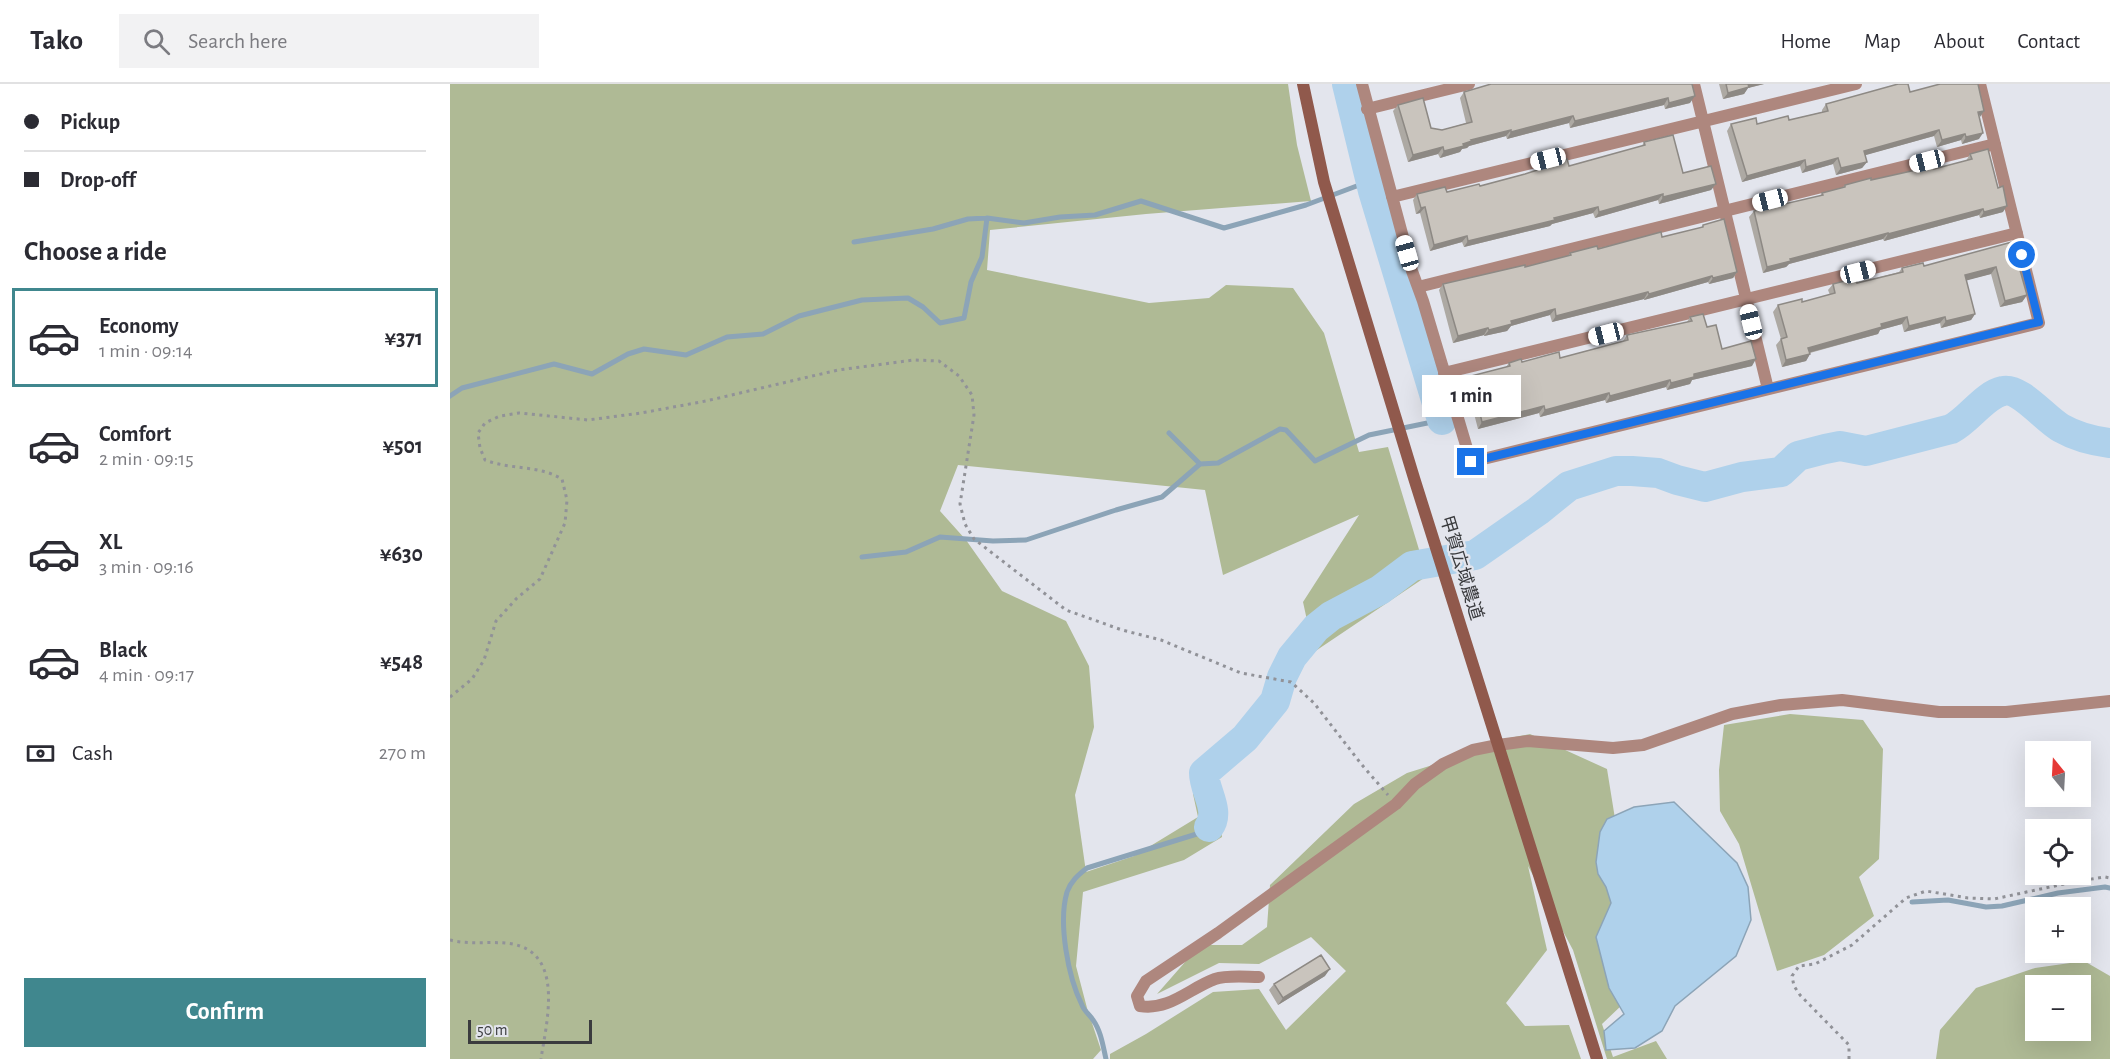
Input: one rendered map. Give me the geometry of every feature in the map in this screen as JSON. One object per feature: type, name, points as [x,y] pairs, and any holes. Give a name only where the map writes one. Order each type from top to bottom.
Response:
[{"type":"street","name":"甲賀広域農道","points":[[1303,84],[1324,182],[1597,1059]]},
{"type":"street","points":[[1362,84],[1392,197],[1471,462],[2039,322],[1980,84]]},
{"type":"street","points":[[1367,109],[1469,84]]},
{"type":"street","points":[[1695,84],[1768,389]]},
{"type":"street","points":[[1392,197],[1856,84]]},
{"type":"street","points":[[1418,287],[1995,144]]},
{"type":"street","points":[[1444,373],[2017,233]]},
{"type":"street","points":[[1258,977],[1217,978],[1170,1002],[1152,1008],[1140,1006],[1137,996],[1146,981],[1218,933],[1396,804],[1415,784],[1443,764],[1473,750],[1528,741],[1613,747],[1643,745],[1732,714],[1781,705],[1842,700],[1939,712],[2006,712],[2110,701]]},
{"type":"path","points":[[450,697],[472,679],[484,660],[496,621],[517,598],[540,579],[565,523],[567,500],[562,479],[549,472],[499,465],[485,460],[480,448],[478,433],[485,423],[500,416],[519,413],[588,420],[641,413],[706,401],[838,370],[914,360],[939,361],[959,376],[972,394],[974,415],[960,504],[965,524],[974,539],[1066,610],[1122,630],[1161,640],[1241,673],[1291,682],[1314,704],[1396,804]]},
{"type":"path","points":[[1849,1059],[1849,1045],[1794,986],[1792,976],[1799,966],[1815,964],[1852,945],[1906,898],[1926,891],[1968,898],[1994,899],[2078,881],[2110,878]]},
{"type":"path","points":[[450,940],[519,945],[539,958],[548,978],[548,1017],[541,1059]]},
{"type":"green space","points":[[450,84],[1288,84],[1297,145],[1311,201],[1146,214],[990,230],[987,270],[1149,303],[1209,298],[1226,285],[1293,288],[1324,333],[1359,452],[1388,447],[1427,576],[1314,652],[1303,602],[1359,515],[1223,575],[1205,490],[958,465],[940,511],[966,540],[1002,591],[1066,621],[1089,666],[1094,727],[1075,795],[1086,872],[1134,856],[1198,817],[1193,794],[1217,796],[1222,837],[1184,860],[1083,892],[1076,966],[1101,1050],[1093,1059],[450,1059]]},
{"type":"green space","points":[[1790,714],[1863,720],[1883,749],[1879,859],[1859,877],[1874,916],[1824,955],[1777,971],[1739,844],[1720,811],[1719,770],[1724,725]]},
{"type":"green space","points":[[1530,734],[1607,769],[1617,831],[1623,1004],[1602,1024],[1613,1057],[1656,1041],[1667,1059],[1607,1059],[1573,950],[1528,866],[1547,950],[1506,1003],[1525,1026],[1569,1025],[1581,1059],[1110,1059],[1110,1054],[1213,992],[1259,989],[1286,1030],[1346,971],[1311,937],[1259,964],[1219,963],[1157,994],[1200,945],[1242,945],[1267,927],[1270,885],[1354,804],[1407,773],[1471,753],[1509,738]]},
{"type":"green space","points":[[2087,963],[2110,976],[2110,1059],[1936,1059],[1940,1030],[1976,988],[2035,968]]},
{"type":"water","points":[[1674,802],[1737,863],[1748,887],[1751,920],[1736,956],[1675,1006],[1662,1031],[1635,1048],[1606,1050],[1604,1031],[1624,1014],[1609,988],[1596,937],[1611,903],[1606,887],[1598,874],[1596,862],[1600,832],[1607,819],[1634,807]]},
{"type":"building","points":[[1491,84],[1692,84],[1695,96],[1669,103],[1668,98],[1575,121],[1573,116],[1471,140],[1463,144],[1464,146],[1444,151],[1443,147],[1413,155],[1398,105],[1423,98],[1431,128],[1442,130],[1472,122],[1464,92]]},
{"type":"building","points":[[1726,84],[1748,84],[1749,87],[1728,93]]},
{"type":"building","points":[[1898,84],[1908,84],[1910,92],[1940,84],[1978,84],[1984,111],[1978,112],[1983,133],[1966,137],[1965,134],[1942,140],[1939,130],[1864,151],[1867,162],[1841,168],[1838,158],[1806,167],[1805,160],[1747,176],[1731,124],[1756,118],[1757,124],[1788,116],[1789,120],[1828,111],[1826,104]]},
{"type":"building","points":[[1673,135],[1683,173],[1711,166],[1716,184],[1663,197],[1663,194],[1599,212],[1598,207],[1468,241],[1467,236],[1434,245],[1425,207],[1421,208],[1417,194],[1445,187],[1447,192],[1479,184],[1480,186],[1525,174],[1567,159],[1569,166]]},
{"type":"building","points":[[1988,149],[1998,188],[2003,186],[2007,206],[1984,212],[1983,209],[1888,233],[1767,267],[1754,211],[1823,195],[1822,193],[1871,178],[1871,180],[1934,166],[1934,169],[1972,159],[1970,154]]},
{"type":"building","points":[[1724,219],[1737,272],[1713,278],[1712,276],[1556,316],[1555,309],[1511,321],[1512,324],[1458,336],[1443,284],[1525,265],[1525,267],[1597,246],[1598,249],[1661,232],[1662,237],[1703,227],[1703,225]]},
{"type":"building","points":[[2012,242],[2014,251],[2019,249],[2022,262],[2018,263],[2027,295],[2005,301],[1996,267],[1965,275],[1975,314],[1946,321],[1945,317],[1909,326],[1907,317],[1881,324],[1882,327],[1808,348],[1810,354],[1786,360],[1781,339],[1787,337],[1778,305],[1802,299],[1802,302],[1835,293],[1833,284],[1856,278],[1857,283],[1903,272],[1902,268],[1923,263],[1924,266]]},
{"type":"building","points":[[1703,314],[1707,327],[1716,325],[1722,349],[1751,341],[1756,359],[1694,374],[1694,377],[1671,383],[1670,380],[1610,396],[1609,393],[1545,410],[1544,406],[1482,422],[1471,376],[1510,366],[1509,363],[1521,359],[1522,362],[1559,352],[1560,358],[1628,340],[1627,335],[1692,321],[1690,317]]},
{"type":"building","points":[[1321,955],[1330,969],[1283,998],[1274,984]]},
{"type":"waterway","points":[[1347,84],[1373,191],[1442,420]]},
{"type":"waterway","points":[[854,242],[933,229],[968,219],[987,218],[1024,223],[1060,217],[1095,215],[1141,201],[1224,228],[1306,205],[1370,181]]},
{"type":"waterway","points":[[450,396],[462,388],[554,364],[592,374],[628,354],[644,349],[686,355],[727,337],[763,334],[799,316],[862,300],[908,298],[923,307],[940,323],[964,318],[971,282],[982,257],[987,218]]},
{"type":"waterway","points":[[1209,827],[1213,808],[1204,773],[1245,738],[1275,701],[1282,677],[1292,657],[1316,628],[1331,616],[1380,590],[1412,566],[1475,555],[1538,511],[1569,486],[1616,471],[1658,473],[1705,487],[1742,477],[1781,472],[1798,456],[1825,449],[1840,446],[1866,451],[1951,429],[1989,397],[2003,391],[2010,391],[2025,399],[2066,431],[2084,438],[2110,443]]},
{"type":"waterway","points":[[862,557],[906,552],[940,537],[993,541],[1026,540],[1162,497],[1200,464],[1218,463],[1280,429],[1286,430],[1315,461],[1369,435],[1442,420]]},
{"type":"waterway","points":[[1169,433],[1200,464]]},
{"type":"waterway","points":[[1106,1059],[1098,1029],[1083,1007],[1072,980],[1064,934],[1064,905],[1067,892],[1075,878],[1087,868],[1200,833],[1209,827]]},
{"type":"waterway","points":[[1912,902],[1948,900],[1986,907],[2002,906],[2058,893],[2110,888]]},
{"type":"route","points":[[1471,462],[2039,322],[2022,255]]}]
